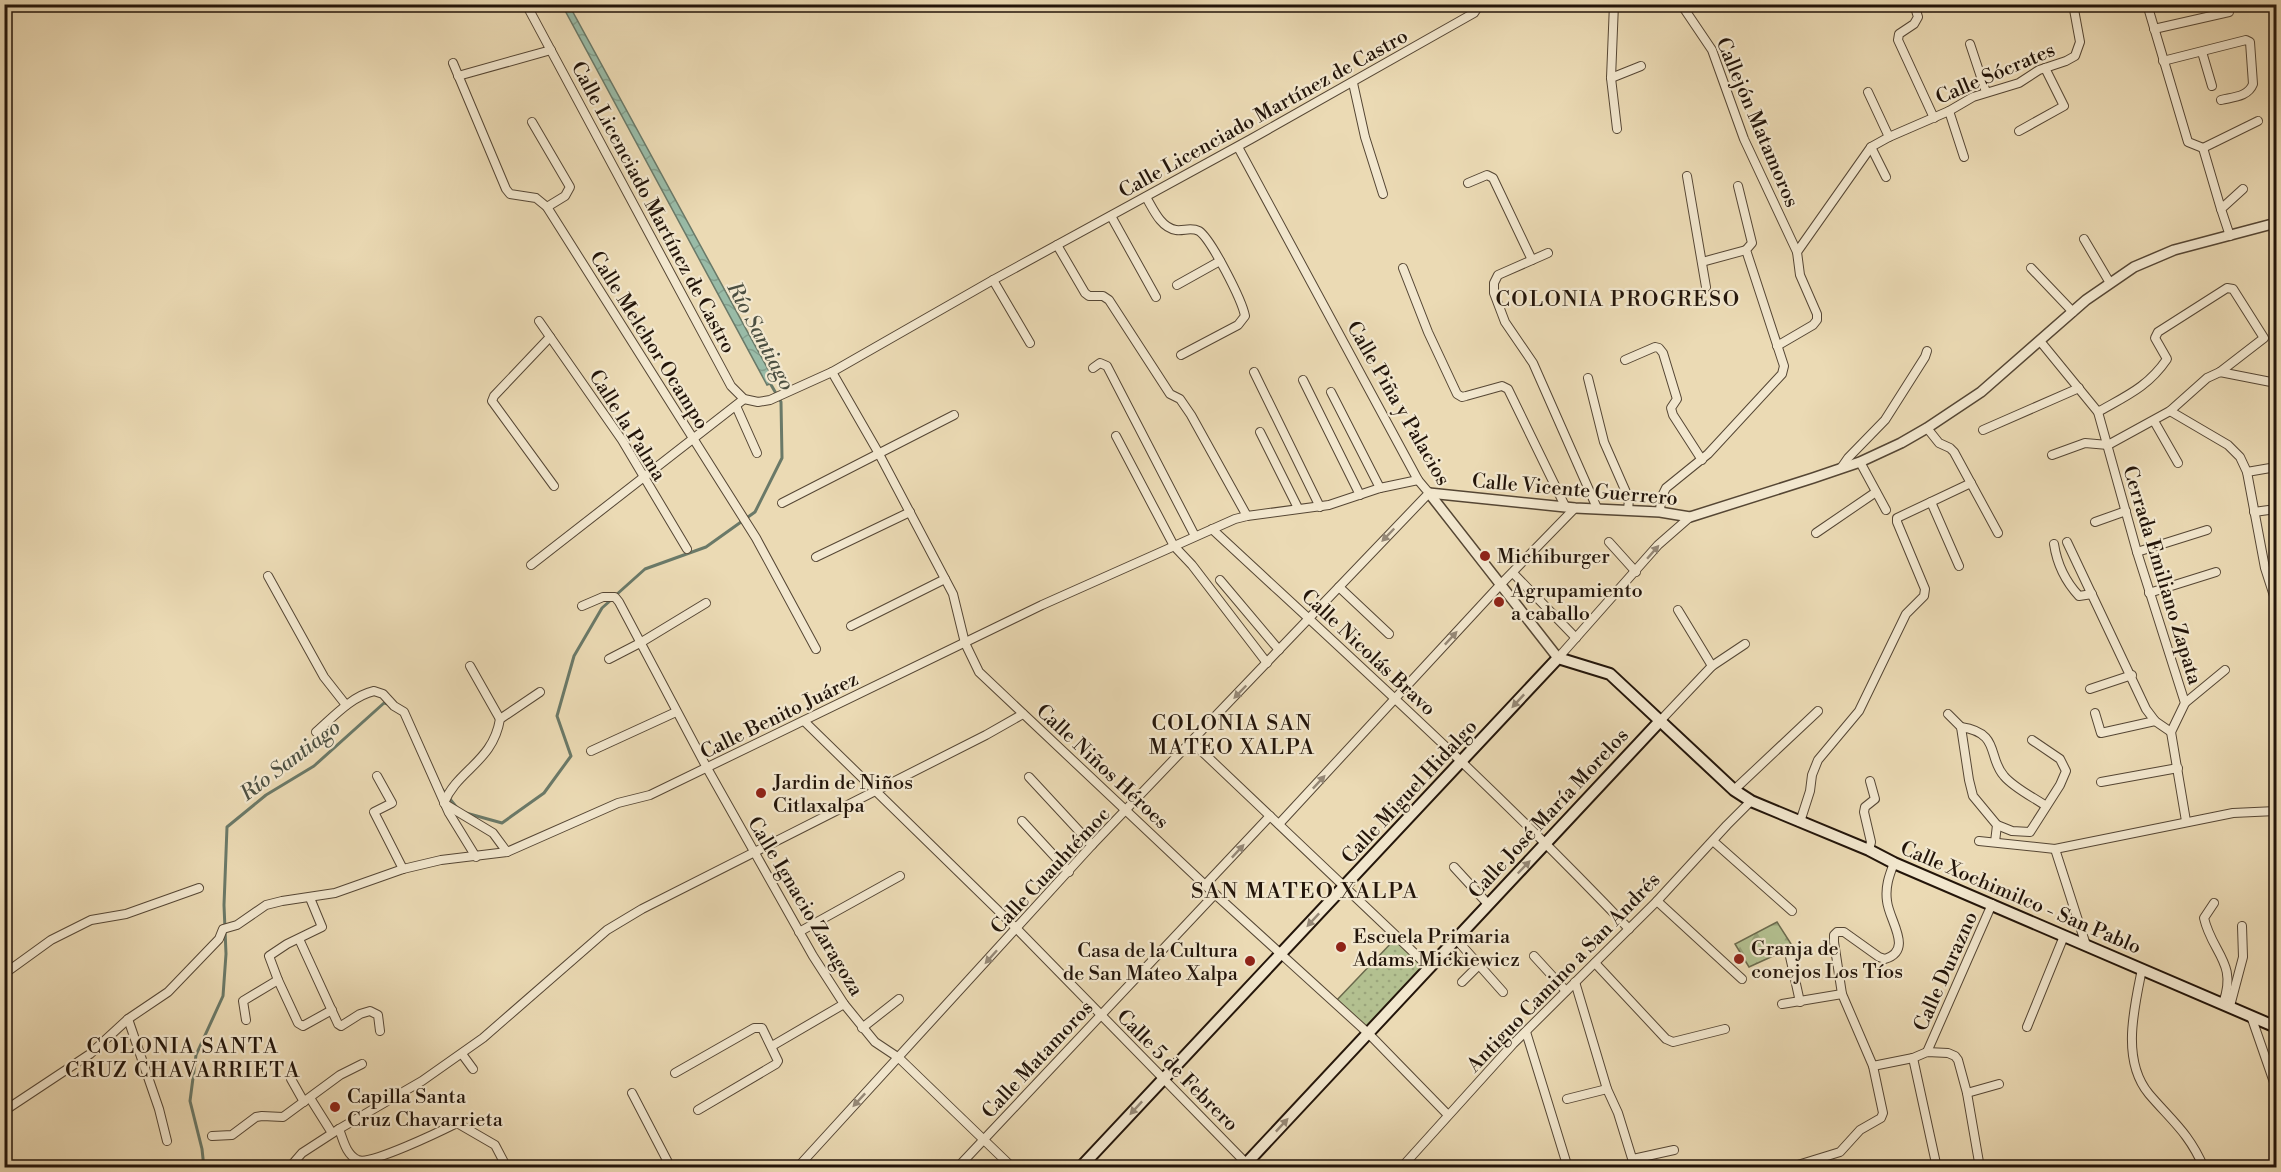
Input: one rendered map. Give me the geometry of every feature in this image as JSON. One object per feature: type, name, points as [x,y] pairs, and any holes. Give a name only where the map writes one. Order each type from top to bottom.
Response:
[{"type":"main road","name":"Calle Xochimilco - San Pablo","points":[[1558,658],[1610,674],[1734,790],[1751,801],[2277,1026]]},
{"type":"main road","name":"Calle Miguel Hidalgo","points":[[1080,1167],[1558,658]]},
{"type":"main road","name":"Calle José María Morelos","points":[[1244,1165],[1369,1034],[1660,720]]},
{"type":"street","name":"Calle Licenciado Martínez de Castro","points":[[526,4],[731,386],[744,399],[758,402],[785,394],[832,372],[993,280],[1353,82],[1474,13],[1480,4]]},
{"type":"street","points":[[1614,4],[1611,78],[1617,129]]},
{"type":"street","points":[[1914,4],[1918,18],[1914,24],[1899,34],[1898,40],[1934,118]]},
{"type":"street","points":[[1953,7],[1973,4]]},
{"type":"street","name":"Calle Sócrates","points":[[1871,147],[1889,136],[1934,118],[1986,92],[2019,83],[2045,68],[2075,56],[2080,42],[2073,4]]},
{"type":"street","points":[[2147,4],[2188,142],[2203,148],[2258,121]]},
{"type":"street","name":"Callejón Matamoros","points":[[1683,8],[1712,50],[1744,139],[1797,252],[1800,275],[1817,314],[1817,320],[1813,325],[1777,346]]},
{"type":"street","points":[[2154,29],[2229,12]]},
{"type":"street","points":[[2163,61],[2246,40],[2251,45],[2253,84],[2250,90],[2243,94],[2221,100]]},
{"type":"street","points":[[1970,44],[1986,92]]},
{"type":"street","points":[[458,76],[551,50]]},
{"type":"street","points":[[2202,52],[2212,86]]},
{"type":"street","points":[[453,63],[506,189],[510,194],[536,198],[547,207],[565,196],[570,186],[532,122]]},
{"type":"street","points":[[1611,78],[1641,66]]},
{"type":"street","points":[[2019,131],[2064,106],[2045,68]]},
{"type":"street","points":[[1353,82],[1365,137],[1383,194]]},
{"type":"street","points":[[1868,92],[1889,136]]},
{"type":"street","points":[[1949,111],[1964,157]]},
{"type":"street","name":"Calle Piña y Palacios","points":[[1238,147],[1418,480],[1558,658]]},
{"type":"street","points":[[1797,252],[1871,147],[1886,177]]},
{"type":"street","points":[[2203,148],[2230,236]]},
{"type":"street","points":[[1468,183],[1487,175],[1493,178],[1532,260]]},
{"type":"street","points":[[1688,176],[1706,287]]},
{"type":"street","points":[[1702,262],[1746,250],[1752,243],[1738,186]]},
{"type":"street","points":[[2221,209],[2243,189]]},
{"type":"street","points":[[1146,197],[1163,224],[1175,230],[1192,229],[1201,232],[1220,261],[1243,306],[1245,316],[1238,325],[1181,355]]},
{"type":"street","name":"Calle Melchor Ocampo","points":[[547,207],[766,554],[816,649]]},
{"type":"street","points":[[1111,216],[1156,297]]},
{"type":"street","name":"Calle Vicente Guerrero","points":[[1429,493],[1660,513],[1690,518],[1860,462],[1901,443],[1981,392],[2060,322],[2134,267],[2174,250],[2277,223]]},
{"type":"street","points":[[2084,239],[2110,283]]},
{"type":"street","points":[[1057,245],[1085,292],[1089,296],[1103,296],[1109,300],[1170,394],[1180,399],[1247,516]]},
{"type":"street","points":[[1660,513],[1661,498],[1666,488],[1701,460],[1782,374],[1785,366],[1746,250]]},
{"type":"street","points":[[1548,253],[1498,274],[1494,283],[1494,293],[1505,322],[1533,363],[1597,508]]},
{"type":"street","points":[[1177,285],[1220,261]]},
{"type":"street","points":[[1280,825],[1513,573],[1570,507],[1508,389],[1502,386],[1462,397],[1457,394],[1428,332],[1403,267]]},
{"type":"street","points":[[2031,268],[2073,312]]},
{"type":"street","points":[[993,280],[1030,343]]},
{"type":"street","points":[[2040,341],[2098,412],[2144,386],[2167,359],[2155,338],[2158,332],[2227,288],[2233,289],[2264,338],[2220,372],[2207,378],[2170,411],[2154,421],[2108,445],[2085,443],[2052,455]]},
{"type":"street","name":"Calle la Palma","points":[[538,321],[622,440],[687,549]]},
{"type":"street","points":[[550,337],[494,396],[492,401],[554,486]]},
{"type":"street","points":[[1625,360],[1655,347],[1659,348],[1677,399],[1671,408],[1673,415],[1701,460]]},
{"type":"street","points":[[1841,468],[1885,420],[1927,351]]},
{"type":"street","points":[[1093,368],[1100,363],[1107,366],[1195,536]]},
{"type":"street","name":"Calle Niños Héroes","points":[[832,372],[878,452],[945,579],[952,594],[965,643],[979,672],[1205,885],[1369,1034],[1449,1115]]},
{"type":"street","points":[[1254,372],[1320,507]]},
{"type":"street","points":[[2220,372],[2277,383]]},
{"type":"street","points":[[1588,378],[1604,442],[1629,499],[1628,510]]},
{"type":"street","points":[[1303,380],[1360,495]]},
{"type":"street","points":[[1983,430],[2079,388]]},
{"type":"street","points":[[1331,392],[1380,488]]},
{"type":"street","points":[[531,565],[744,399]]},
{"type":"street","points":[[736,406],[757,453]]},
{"type":"street","points":[[2170,411],[2237,452],[2247,472],[2265,568],[2277,602]]},
{"type":"street","name":"Cerrada Emiliano Zapata","points":[[2098,412],[2137,552],[2185,703],[2171,732]]},
{"type":"street","points":[[782,503],[954,415]]},
{"type":"street","points":[[2154,421],[2178,463]]},
{"type":"street","points":[[1926,428],[1939,443],[1950,448],[1998,533]]},
{"type":"street","points":[[1260,432],[1299,508]]},
{"type":"street","points":[[1116,436],[1174,546],[1192,565],[1267,663]]},
{"type":"street","points":[[1860,462],[1887,510]]},
{"type":"street","points":[[2247,472],[2277,467]]},
{"type":"street","name":"Calle Benito Juárez","points":[[4,1110],[90,1054],[128,1019],[173,988],[230,927],[266,905],[335,893],[403,869],[461,856],[476,857],[507,852],[618,803],[650,795],[1042,605],[1212,529],[1247,516],[1320,507],[1380,488],[1418,480]]},
{"type":"street","points":[[1800,822],[1818,760],[1859,711],[1906,614],[1923,596],[1925,588],[1897,522],[1902,515],[1971,483]]},
{"type":"street","points":[[1816,533],[1876,492]]},
{"type":"street","name":"Calle Cuauhtémoc","points":[[797,1167],[1092,845],[1429,493]]},
{"type":"street","points":[[1931,502],[1959,566]]},
{"type":"street","points":[[2254,513],[2277,509]]},
{"type":"street","points":[[2095,522],[2126,511]]},
{"type":"street","points":[[816,557],[910,512]]},
{"type":"street","name":"Calle Miguel Hidalgo","points":[[1558,658],[1658,545],[1690,518]]},
{"type":"street","name":"Calle Nicolás Bravo","points":[[1212,529],[1461,760],[1547,843],[1629,929]]},
{"type":"street","points":[[2137,552],[2207,531]]},
{"type":"street","points":[[1609,542],[1636,572]]},
{"type":"street","points":[[2067,542],[2132,675],[2146,709],[2156,721],[2171,732],[2186,821]]},
{"type":"street","points":[[2054,544],[2057,562],[2072,589],[2079,596],[2092,594]]},
{"type":"street","points":[[2150,592],[2216,572]]},
{"type":"street","points":[[1513,573],[1576,638]]},
{"type":"street","points":[[268,576],[324,677],[346,705]]},
{"type":"street","points":[[851,626],[945,579]]},
{"type":"street","points":[[1220,580],[1279,650]]},
{"type":"street","points":[[1339,587],[1389,634]]},
{"type":"street","name":"Calle Ignacio Zaragoza","points":[[582,606],[604,597],[615,597],[619,602],[676,712],[800,932],[844,1004],[862,1028],[875,1042],[899,1058],[1013,1167]]},
{"type":"street","points":[[609,659],[706,603]]},
{"type":"street","points":[[1678,610],[1712,666]]},
{"type":"street","points":[[1660,720],[1712,666],[1745,644]]},
{"type":"street","points":[[445,801],[450,791],[479,762],[497,736],[500,719],[470,666]]},
{"type":"street","points":[[2185,703],[2217,674],[2225,670]]},
{"type":"street","points":[[2090,689],[2132,675]]},
{"type":"street","points":[[316,732],[346,705],[368,692],[383,694],[394,706],[404,712],[445,801],[476,857]]},
{"type":"street","points":[[500,719],[540,692]]},
{"type":"street","points":[[1734,790],[1818,711]]},
{"type":"street","points":[[591,750],[676,712]]},
{"type":"street","points":[[2096,713],[2101,733],[2156,721]]},
{"type":"street","points":[[289,1167],[302,1153],[335,1131],[422,1081],[462,1054],[607,930],[642,909],[1023,714]]},
{"type":"street","points":[[1948,714],[1961,727],[1969,780],[1974,796],[1996,825],[2012,831],[2030,832],[2066,771],[2060,759],[2032,740]]},
{"type":"street","name":"Calle 5 de Febrero","points":[[804,721],[1017,929],[1164,1078],[1244,1165]]},
{"type":"street","points":[[1961,727],[1970,728],[1988,740],[2002,774],[2046,806]]},
{"type":"street","points":[[1192,742],[1430,968]]},
{"type":"street","points":[[2102,782],[2178,768]]},
{"type":"street","points":[[377,776],[392,803],[374,812],[403,869]]},
{"type":"street","points":[[1029,777],[1092,845]]},
{"type":"street","points":[[1869,850],[1871,842],[1863,812],[1865,807],[1875,799],[1870,781]]},
{"type":"street","points":[[445,801],[494,833],[507,852]]},
{"type":"street","name":"Antiguo Camino a San Andrés","points":[[1401,1167],[1526,1032],[1657,901],[1751,801]]},
{"type":"street","points":[[1979,841],[2055,849],[2186,821],[2233,813],[2277,811]]},
{"type":"street","points":[[1205,885],[1270,816]]},
{"type":"street","points":[[1022,820],[1069,872]]},
{"type":"street","points":[[1995,842],[1996,825]]},
{"type":"street","points":[[1713,841],[1792,910]]},
{"type":"street","points":[[2055,849],[2086,945]]},
{"type":"street","points":[[1788,1167],[1840,1152],[1860,1130],[1881,1118],[1883,1113],[1873,1066],[1842,994],[1834,935],[1837,932],[1844,932],[1885,959],[1897,952],[1900,947],[1898,935],[1887,904],[1886,891],[1894,863]]},
{"type":"street","points":[[1454,867],[1488,904]]},
{"type":"street","points":[[800,932],[900,876]]},
{"type":"street","points":[[4,974],[51,940],[91,920],[126,914],[199,888]]},
{"type":"street","name":"Calle Matamoros","points":[[957,1167],[1215,894]]},
{"type":"street","points":[[310,898],[322,927],[286,944],[269,956],[298,1023],[303,1026],[332,1010]]},
{"type":"street","points":[[1657,901],[1742,979]]},
{"type":"street","points":[[2214,903],[2204,918],[2228,974],[2227,1005]]},
{"type":"street","name":"Calle Durazno","points":[[1928,1052],[1992,904]]},
{"type":"street","points":[[2227,1005],[2243,957],[2242,926]]},
{"type":"street","points":[[2026,1026],[2064,936]]},
{"type":"street","points":[[299,939],[335,1020],[341,1026],[366,1011],[375,1012],[378,1015],[380,1031]]},
{"type":"street","points":[[1456,939],[1503,992]]},
{"type":"street","points":[[1789,952],[1800,1002]]},
{"type":"street","points":[[1534,956],[1566,991]]},
{"type":"street","points":[[1595,963],[1666,1040],[1673,1042],[1725,1029]]},
{"type":"street","points":[[1462,982],[1479,965]]},
{"type":"street","points":[[2142,969],[2133,1027],[2134,1065],[2148,1093],[2175,1120],[2190,1140],[2204,1167]]},
{"type":"street","points":[[246,1020],[243,1001],[278,980]]},
{"type":"street","points":[[1575,982],[1606,1089],[1618,1113],[1634,1163],[1674,1150]]},
{"type":"street","points":[[1782,1004],[1842,994]]},
{"type":"street","points":[[862,1028],[899,999]]},
{"type":"street","points":[[772,1046],[844,1004]]},
{"type":"street","points":[[2251,1016],[2277,1088]]},
{"type":"street","points":[[128,1019],[159,1109],[167,1141]]},
{"type":"street","points":[[675,1073],[758,1027],[762,1028],[778,1060],[776,1064],[698,1110]]},
{"type":"street","points":[[1526,1032],[1568,1167]]},
{"type":"street","points":[[1873,1066],[1913,1059],[1928,1052],[1947,1053],[1954,1056],[1958,1060],[1967,1093],[1980,1167]]},
{"type":"street","points":[[462,1054],[474,1069]]},
{"type":"street","name":"Calle Durazno","points":[[1913,1059],[1937,1167]]},
{"type":"street","points":[[212,1136],[232,1136],[256,1117],[283,1117],[340,1075],[362,1064]]},
{"type":"street","points":[[291,1079],[357,1160],[365,1161],[410,1145],[457,1123],[495,1145],[507,1167]]},
{"type":"street","points":[[1967,1093],[1999,1084]]},
{"type":"street","points":[[1567,1099],[1606,1089]]},
{"type":"street","points":[[632,1093],[671,1167]]},
{"type":"green space","points":[[1777,922],[1793,947],[1749,967],[1735,944]]},
{"type":"green space","points":[[1395,939],[1425,967],[1365,1030],[1336,1001]]},
{"type":"water","points":[[562,5],[569,5],[775,382],[767,385]]},
{"type":"waterway","name":"Río Santiago","points":[[616,595],[645,569],[706,547],[755,512],[782,458],[781,402],[770,383]]},
{"type":"waterway","name":"Río Santiago","points":[[466,813],[502,823],[544,793],[571,756],[557,716],[574,656],[602,608],[611,600]]},
{"type":"waterway","name":"Río Santiago","points":[[204,1168],[202,1149],[190,1101],[196,1055],[223,996],[226,954],[224,905],[227,827],[266,795],[314,766],[384,703],[388,704]]},
{"type":"waterway","name":"Río Santiago","points":[[441,788],[458,809]]},
{"type":"place","name":"Michiburger","points":[[1485,556]]},
{"type":"place","name":"Agrupamiento a caballo","points":[[1499,602]]},
{"type":"place","name":"Jardin de Niños Citlaxalpa","points":[[761,793]]},
{"type":"place","name":"Escuela Primaria Adams Mickiewicz","points":[[1341,947]]},
{"type":"place","name":"Granja de conejos Los Tíos","points":[[1739,959]]},
{"type":"place","name":"Casa de la Cultura de San Mateo Xalpa","points":[[1250,961]]},
{"type":"place","name":"Capilla Santa Cruz Chavarrieta","points":[[335,1107]]},
{"type":"district","name":"COLONIA PROGRESO","points":[[1618,299]]},
{"type":"district","name":"COLONIA SAN MATEO XALPA","points":[[1232,735]]},
{"type":"district","name":"SAN MATEO XALPA","points":[[1305,890]]},
{"type":"district","name":"COLONIA SANTA CRUZ CHAVARRIETA","points":[[183,1058]]}]
